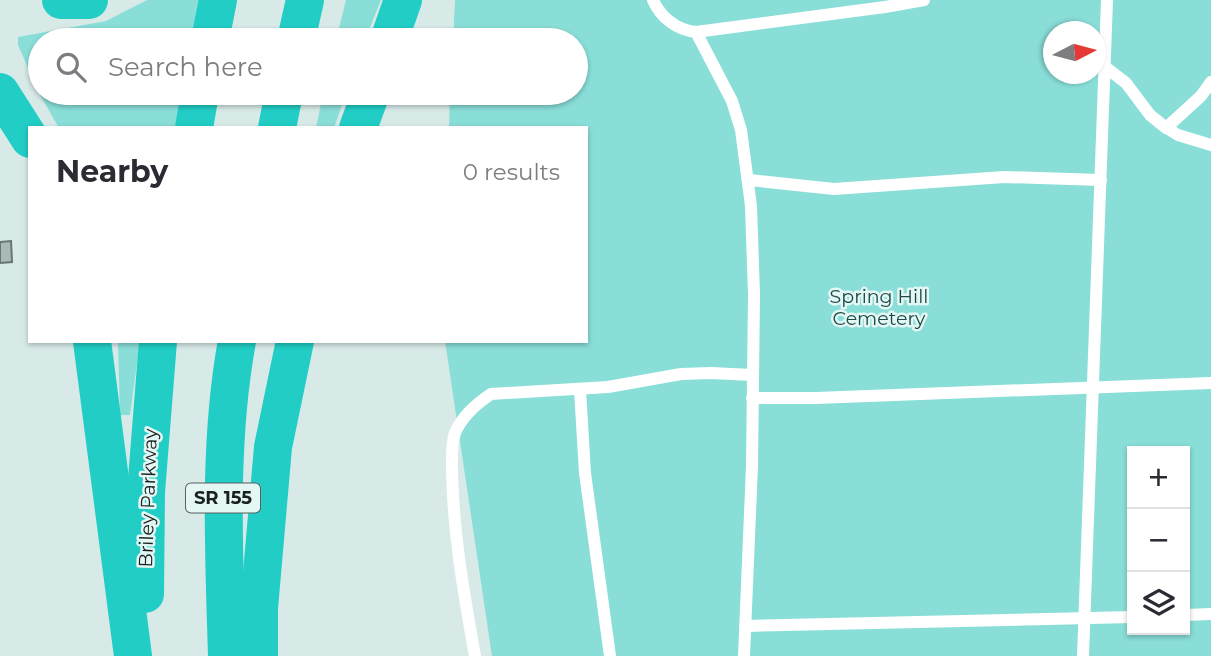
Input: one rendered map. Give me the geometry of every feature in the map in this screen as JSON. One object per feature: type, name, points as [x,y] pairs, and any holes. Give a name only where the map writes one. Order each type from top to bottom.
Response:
[{"type":"highway","points":[[61,0],[89,0]]},
{"type":"highway","points":[[212,28],[218,0]]},
{"type":"highway","points":[[299,28],[305,0]]},
{"type":"highway","points":[[393,28],[402,0]]},
{"type":"highway","points":[[0,92],[28,136]]},
{"type":"highway","points":[[194,126],[198,105]]},
{"type":"highway","points":[[277,126],[282,105]]},
{"type":"highway","points":[[359,126],[367,105]]},
{"type":"highway","points":[[92,343],[134,656]]},
{"type":"highway","name":"Briley Parkway","points":[[144,656],[146,492],[158,343]]},
{"type":"highway","name":"SR 155","points":[[227,656],[223,498],[232,371],[237,343]]},
{"type":"highway","points":[[259,656],[259,608],[273,447],[295,343]]},
{"type":"lane","points":[[653,0],[660,14],[668,20],[687,31],[696,32],[924,0]]},
{"type":"lane","points":[[1106,22],[1107,0]]},
{"type":"lane","points":[[696,32],[732,101],[741,130],[749,180],[754,294],[752,466],[744,656]]},
{"type":"lane","points":[[1106,68],[1126,83],[1150,115],[1166,128],[1178,135],[1211,145]]},
{"type":"lane","points":[[1166,128],[1201,96],[1211,82]]},
{"type":"lane","points":[[1083,656],[1104,84]]},
{"type":"lane","points":[[749,180],[834,189],[1004,177],[1101,180]]},
{"type":"lane","points":[[475,656],[464,593],[453,488],[452,445],[456,432],[476,404],[491,394],[580,390],[681,374],[752,375]]},
{"type":"lane","points":[[752,398],[1211,383]]},
{"type":"lane","points":[[580,390],[585,473],[610,656]]},
{"type":"lane","points":[[1190,615],[1211,614]]},
{"type":"lane","points":[[745,626],[1127,617]]},
{"type":"green space","points":[[147,0],[203,0],[197,28],[68,28],[106,21]]},
{"type":"green space","points":[[346,0],[381,0],[370,28],[339,28]]},
{"type":"green space","name":"Spring Hill Cemetery","points":[[455,0],[1211,0],[1211,656],[492,656],[445,343],[588,343],[588,126],[449,126],[450,105],[588,105],[588,28],[454,28]]},
{"type":"green space","points":[[28,35],[28,68],[18,45],[18,37]]},
{"type":"green space","points":[[46,105],[181,105],[176,126],[58,126]]},
{"type":"green space","points":[[321,105],[342,105],[335,126],[316,126]]},
{"type":"green space","points":[[118,343],[140,343],[130,415],[120,415]]},
{"type":"building","points":[[11,241],[12,262],[0,263],[0,242]]}]
